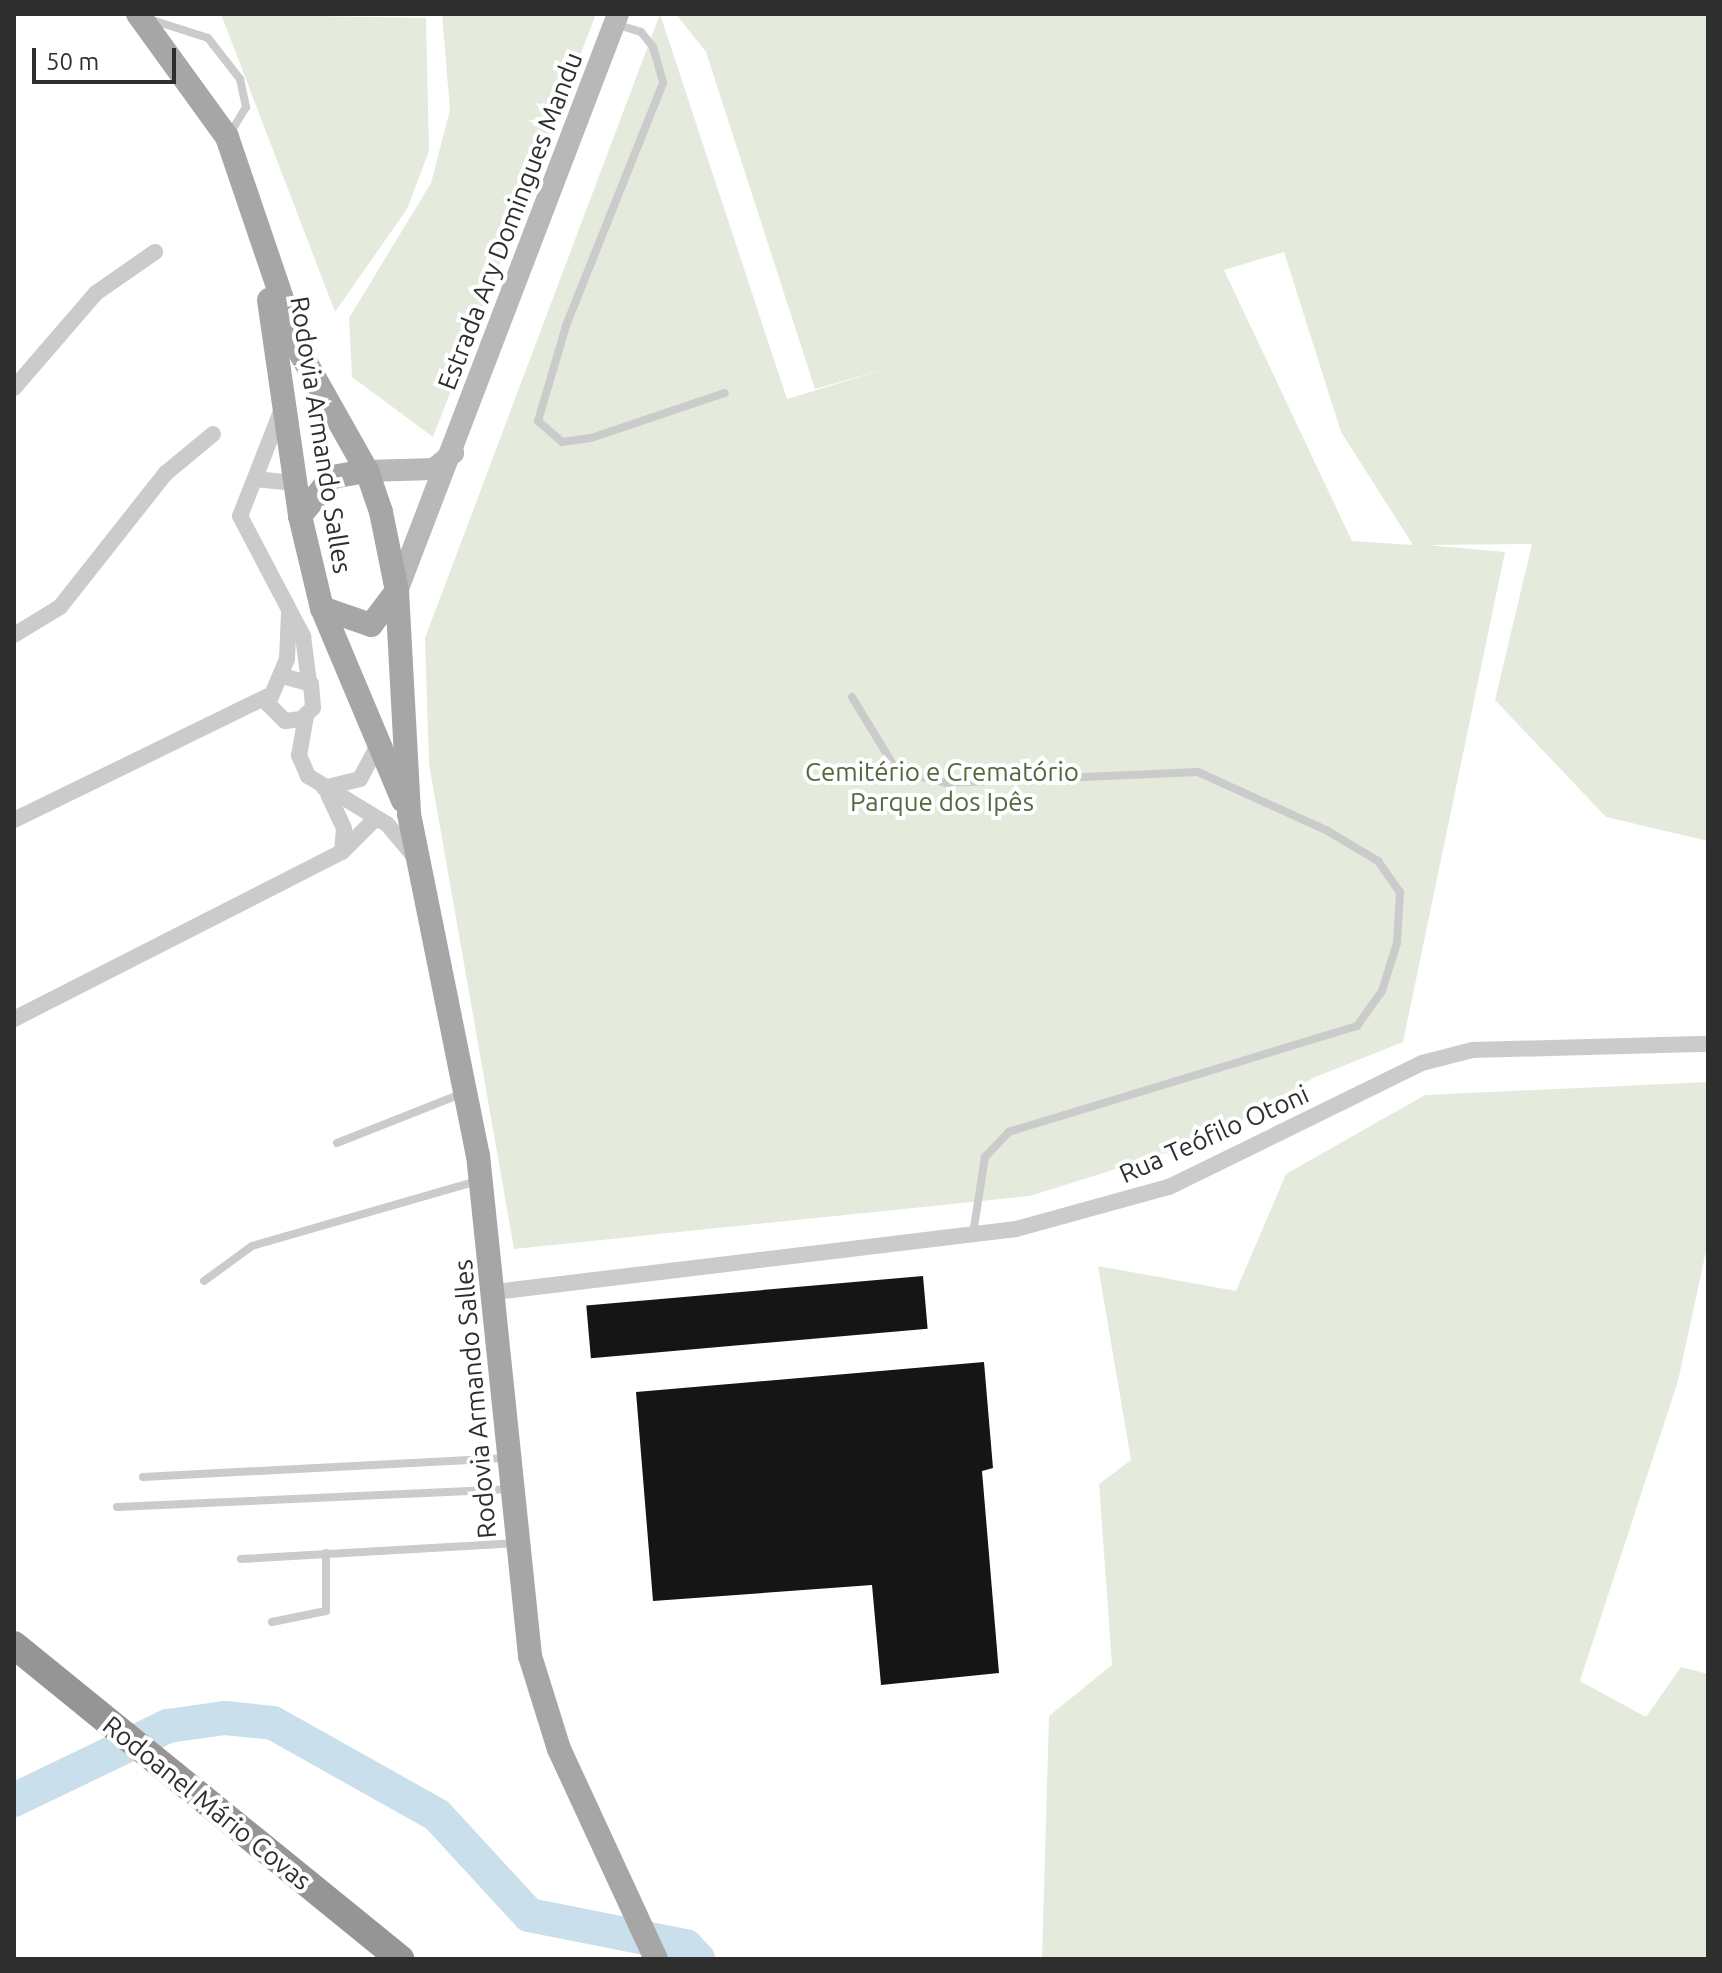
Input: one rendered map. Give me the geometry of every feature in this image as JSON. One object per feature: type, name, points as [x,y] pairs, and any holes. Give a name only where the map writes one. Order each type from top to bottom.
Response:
[{"type":"highway","name":"Rodoanel Mário Covas","points":[[14,1645],[191,1792],[401,1959]]},
{"type":"main road","name":"Rodovia Armando Salles","points":[[139,15],[227,137],[313,383],[367,471],[397,591],[409,814],[468,1092],[481,1180],[495,1292],[511,1489],[530,1656],[570,1773],[656,1959]]},
{"type":"main road","name":"Rodovia Armando Salles","points":[[263,238],[300,516],[322,608],[409,814]]},
{"type":"main road","points":[[300,516],[332,477],[367,471]]},
{"type":"main road","points":[[322,608],[371,625],[397,591]]},
{"type":"street","name":"Estrada Ary Domingues Mandu","points":[[397,591],[456,449],[616,19]]},
{"type":"street","points":[[14,388],[96,293],[155,252]]},
{"type":"street","points":[[283,403],[240,516],[303,636],[309,682],[315,700],[306,716],[299,746],[301,765],[324,788],[376,818],[405,840],[423,877]]},
{"type":"street","points":[[14,635],[60,607],[166,473],[213,434]]},
{"type":"street","points":[[367,471],[434,469],[456,449]]},
{"type":"street","points":[[255,479],[295,483]]},
{"type":"street","points":[[14,820],[268,696],[282,676],[289,614]]},
{"type":"street","points":[[282,676],[309,682]]},
{"type":"street","points":[[268,696],[299,746]]},
{"type":"street","points":[[285,721],[306,716]]},
{"type":"street","points":[[324,788],[360,779],[378,745]]},
{"type":"street","points":[[324,788],[344,829],[342,852]]},
{"type":"street","points":[[14,1019],[342,852],[376,818]]},
{"type":"street","name":"Rua Teófilo Otoni","points":[[495,1292],[973,1235],[1088,1214],[1169,1187],[1422,1063],[1472,1050],[1708,1044]]},
{"type":"lane","points":[[139,15],[191,30],[218,47],[246,94],[243,122],[227,137]]},
{"type":"lane","points":[[616,19],[641,32],[653,47],[663,83],[566,326],[538,421],[562,442],[591,438],[725,393]]},
{"type":"lane","points":[[852,697],[897,771],[946,783],[1198,772],[1326,830],[1378,861],[1400,892],[1397,943],[1382,991],[1357,1026],[1009,1132],[985,1157],[973,1235]]},
{"type":"lane","points":[[337,1143],[468,1092]]},
{"type":"lane","points":[[204,1281],[252,1246],[481,1180]]},
{"type":"lane","points":[[143,1477],[509,1458]]},
{"type":"lane","points":[[117,1507],[511,1489]]},
{"type":"lane","points":[[241,1559],[517,1543]]},
{"type":"lane","points":[[272,1622],[326,1611],[326,1553]]},
{"type":"green space","points":[[221,14],[426,18],[429,151],[407,209],[335,312]]},
{"type":"green space","points":[[442,14],[596,14],[433,437],[352,377],[349,318],[431,183],[450,110]]},
{"type":"green space","name":"Cemitério e Crematório Parque dos Ipês","points":[[660,14],[787,399],[889,368],[815,389],[706,52],[676,14],[1708,14],[1708,841],[1606,817],[1495,700],[1532,544],[1427,545],[1505,552],[1403,1042],[1313,1078],[1208,1140],[1030,1196],[514,1249],[429,764],[425,638]],"holes":[[[1284,252],[1341,432],[1413,545],[1352,541],[1224,270]]]},
{"type":"green space","points":[[1708,1082],[1708,1242],[1678,1381],[1580,1681],[1646,1717],[1681,1667],[1708,1674],[1708,1959],[1042,1959],[1049,1716],[1112,1665],[1099,1484],[1131,1460],[1098,1266],[1236,1291],[1286,1174],[1425,1095]]},
{"type":"building","points":[[923,1276],[928,1329],[591,1358],[586,1305]]},
{"type":"building","points":[[984,1362],[993,1468],[982,1471],[999,1673],[881,1685],[872,1585],[653,1601],[636,1392]]},
{"type":"waterway","points":[[14,1800],[168,1726],[225,1718],[273,1723],[437,1815],[529,1915],[686,1946],[698,1959]]}]
